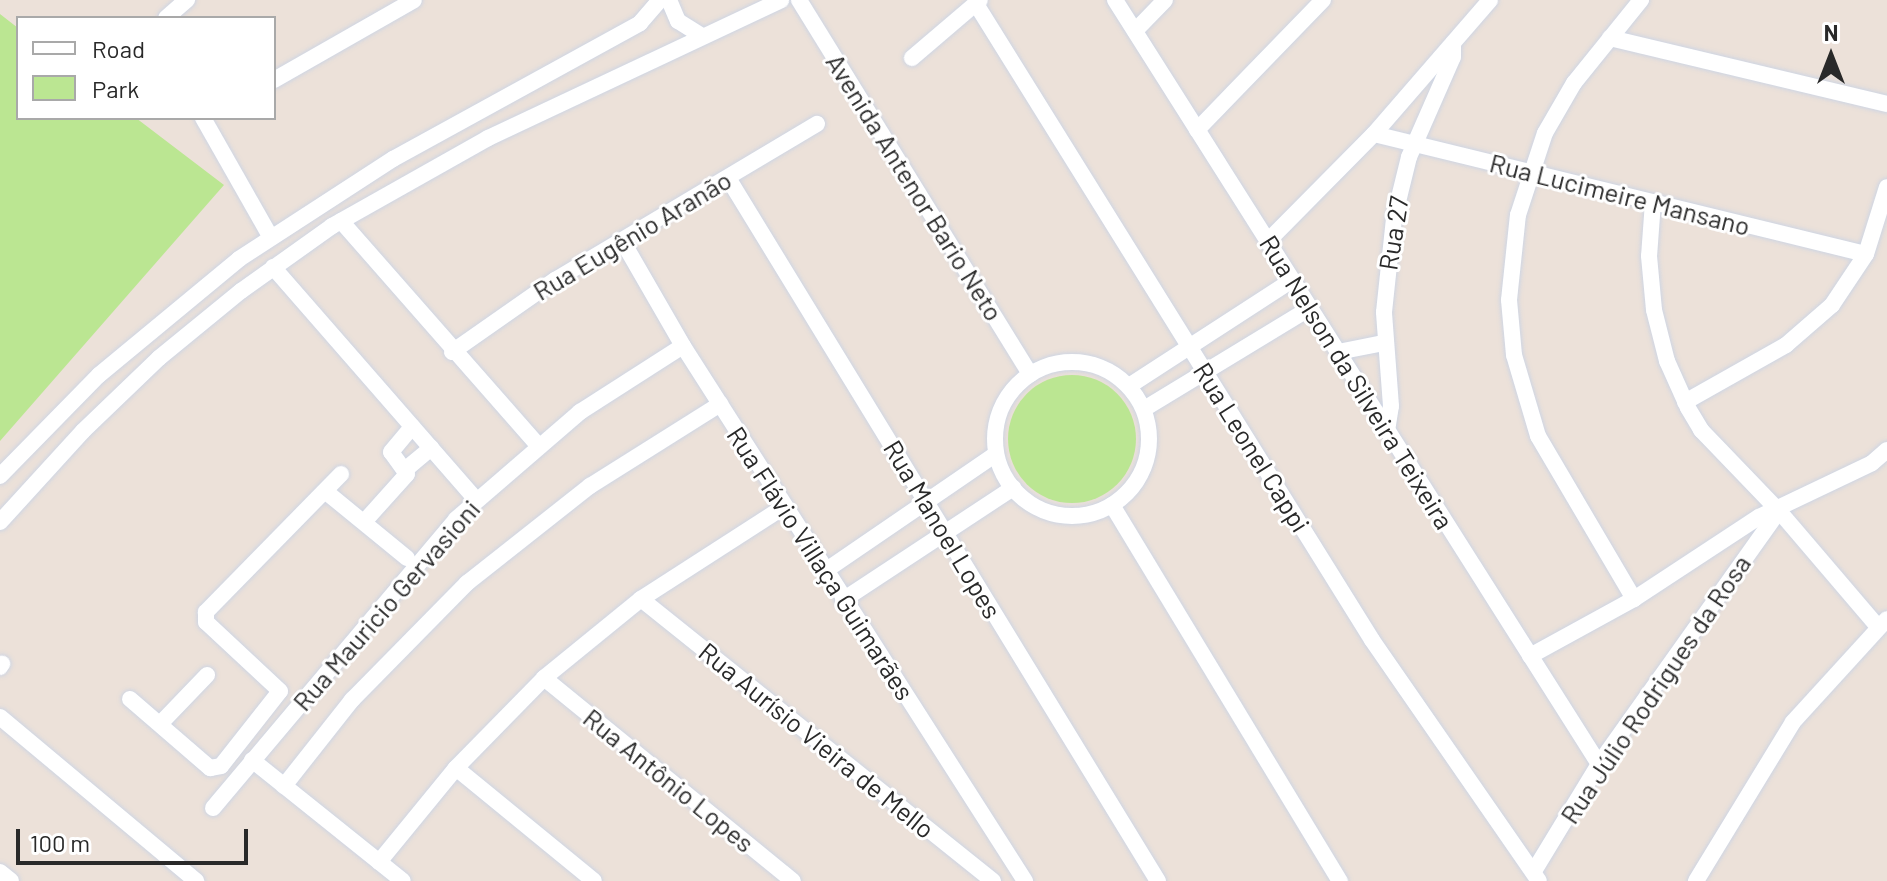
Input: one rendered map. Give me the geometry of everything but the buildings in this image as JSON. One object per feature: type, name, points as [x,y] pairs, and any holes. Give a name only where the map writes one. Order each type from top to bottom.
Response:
[{"type":"street","points":[[168,16],[187,0]]},
{"type":"street","points":[[276,79],[414,0]]},
{"type":"street","points":[[0,476],[143,335],[270,236],[393,159],[640,23],[660,0]]},
{"type":"street","points":[[669,0],[678,21],[699,34]]},
{"type":"street","points":[[0,522],[120,394],[273,267],[341,221],[435,165],[699,34],[739,23],[781,0]]},
{"type":"street","name":"Avenida Antenor Bario Neto","points":[[799,0],[1030,374]]},
{"type":"street","name":"Rua Nelson da Silveira Teixeira","points":[[1115,0],[1599,764]]},
{"type":"street","points":[[1135,31],[1165,0]]},
{"type":"street","points":[[1197,130],[1323,0]]},
{"type":"street","points":[[1268,241],[1374,134],[1490,0]]},
{"type":"street","points":[[1634,599],[1549,462],[1520,383],[1511,328],[1510,272],[1530,172],[1559,108],[1641,0]]},
{"type":"street","points":[[912,58],[978,2]]},
{"type":"street","name":"Rua Leonel Cappi","points":[[978,2],[1372,640],[1536,876]]},
{"type":"street","points":[[1610,38],[1887,104]]},
{"type":"street","name":"Rua 27","points":[[1387,431],[1391,406],[1384,343],[1389,249],[1414,144],[1453,57],[1453,44]]},
{"type":"street","points":[[206,120],[270,236]]},
{"type":"street","name":"Rua Eugênio Aranão","points":[[452,352],[521,302],[817,124]]},
{"type":"street","name":"Rua Lucimeire Mansano","points":[[1374,134],[1866,254]]},
{"type":"street","name":"Rua Manoel Lopes","points":[[728,178],[1155,880]]},
{"type":"street","points":[[1685,402],[1802,333],[1839,297],[1866,254],[1887,187]]},
{"type":"street","points":[[1653,202],[1649,256],[1654,310],[1685,402],[1701,430],[1882,623],[1793,722],[1696,881]]},
{"type":"street","points":[[341,221],[452,352],[538,445]]},
{"type":"street","name":"Rua Flávio Villaça Guimarães","points":[[623,242],[683,346],[784,507],[1025,881]]},
{"type":"street","points":[[273,267],[476,500]]},
{"type":"street","points":[[1129,386],[1292,280]]},
{"type":"street","points":[[1144,409],[1310,308]]},
{"type":"street","points":[[1338,352],[1384,343]]},
{"type":"street","name":"Rua Mauricio Gervasioni","points":[[213,808],[401,579],[476,500],[538,445],[683,346]]},
{"type":"street","points":[[1081,362],[1107,369],[1129,386],[1144,409],[1150,436],[1146,463],[1133,487],[1112,505],[1086,515],[1058,515],[1033,505],[1013,488],[996,454],[996,428],[1004,403],[1030,374],[1054,364],[1081,362]]},
{"type":"street","points":[[284,786],[361,690],[467,583],[590,486],[720,404]]},
{"type":"street","points":[[406,469],[391,452],[412,427]]},
{"type":"street","points":[[364,522],[404,479],[406,469],[431,448]]},
{"type":"street","points":[[1530,656],[1634,599],[1759,517],[1779,511],[1887,450]]},
{"type":"street","points":[[825,571],[928,504],[996,454]]},
{"type":"street","points":[[130,699],[216,769],[277,698],[278,684],[204,617],[341,474]]},
{"type":"street","points":[[843,600],[1013,488]]},
{"type":"street","points":[[325,491],[407,558]]},
{"type":"street","points":[[1112,505],[1340,881]]},
{"type":"street","points":[[379,862],[456,768],[544,678],[641,599],[784,507]]},
{"type":"street","name":"Rua Júlio Rodrigues da Rosa","points":[[1536,876],[1599,764],[1779,511]]},
{"type":"street","name":"Rua Aurísio Vieira de Mello","points":[[641,599],[993,881]]},
{"type":"street","points":[[160,724],[207,675]]},
{"type":"street","name":"Rua Antônio Lopes","points":[[544,678],[793,881]]},
{"type":"street","points":[[0,717],[196,881]]},
{"type":"street","points":[[252,760],[403,881]]},
{"type":"street","points":[[456,768],[594,881]]},
{"type":"street","points":[[0,872],[11,881]]},
{"type":"green space","points":[[0,14],[16,26],[16,120],[139,120],[224,185],[0,441]]},
{"type":"green space","points":[[1072,375],[1097,379],[1118,393],[1132,414],[1136,439],[1132,464],[1118,485],[1097,499],[1072,503],[1047,499],[1026,485],[1012,464],[1008,439],[1012,414],[1026,393],[1047,379]]}]
